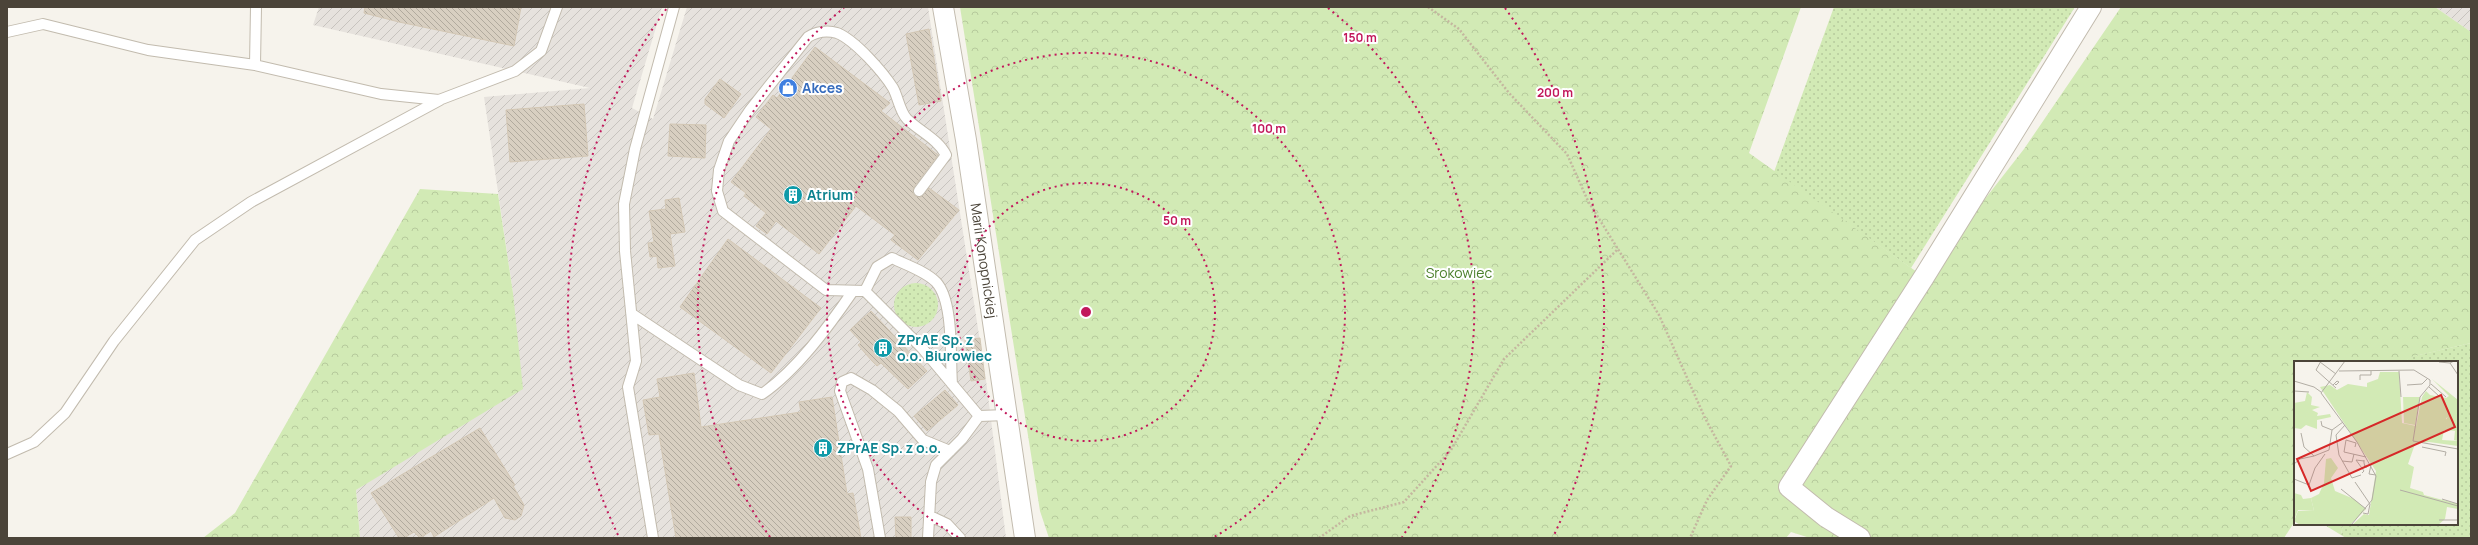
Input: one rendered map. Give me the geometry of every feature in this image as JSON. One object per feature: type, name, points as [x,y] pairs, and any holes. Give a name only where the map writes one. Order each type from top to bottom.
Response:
[{"type":"street","name":"Marii Konopnickiej","points":[[943,7],[966,140],[1025,538]]},
{"type":"street","points":[[1860,538],[1826,517],[1789,487],[1920,284],[2091,7]]},
{"type":"lane","points":[[256,7],[256,65]]},
{"type":"lane","points":[[7,454],[34,442],[65,413],[114,341],[195,240],[251,202],[440,100],[515,71],[541,51],[557,7]]},
{"type":"lane","points":[[653,538],[628,387],[636,361],[625,251],[624,204],[635,150],[674,7]]},
{"type":"lane","points":[[7,32],[43,24],[148,50],[256,65],[381,94],[440,100]]},
{"type":"lane","points":[[919,191],[946,156],[942,148],[905,117],[892,86],[869,59],[848,40],[837,33],[825,31],[815,32],[808,37],[729,140],[719,170],[717,190],[723,211],[826,290],[865,291],[922,348],[979,416]]},
{"type":"lane","points":[[865,291],[877,267],[892,258],[936,282],[943,292],[947,307],[952,384]]},
{"type":"lane","points":[[632,314],[739,385],[762,394],[778,383],[826,330],[853,291]]},
{"type":"lane","points":[[880,538],[868,469],[840,391],[842,382],[851,378],[872,390],[898,411],[923,440],[950,451]]},
{"type":"lane","points":[[928,538],[930,516],[930,482],[936,465],[950,451],[979,416],[1007,415]]},
{"type":"lane","points":[[930,516],[947,524],[960,538]]},
{"type":"path","points":[[1428,7],[1459,29],[1509,93],[1567,154],[1588,201],[1659,315],[1705,418],[1731,466],[1707,500],[1690,538]]},
{"type":"path","points":[[1319,538],[1350,516],[1404,502],[1451,450],[1504,359],[1618,249]]},
{"type":"shaded area","points":[[319,7],[662,7],[632,108],[653,119],[687,7],[928,7],[986,380],[1006,538],[360,538],[356,490],[411,455],[513,293],[484,97],[590,88],[313,25]]},
{"type":"shaded area","points":[[2435,7],[2471,7],[2471,32]]},
{"type":"green space","name":"Srokowiec","points":[[960,7],[1801,7],[1749,153],[1924,277],[2024,149],[2121,7],[2435,7],[2471,32],[2471,343],[2411,357],[2406,361],[2294,361],[2294,523],[2284,538],[1810,538],[1791,532],[1786,538],[1049,538],[1040,511]]},
{"type":"green space","points":[[1834,7],[2075,7],[1911,268],[1774,172]]},
{"type":"green space","points":[[420,189],[498,194],[513,293],[523,389],[356,490],[360,538],[203,538],[235,513]]},
{"type":"green space","points":[[912,283],[920,283],[932,289],[938,301],[938,309],[932,321],[920,327],[912,327],[900,321],[894,309],[894,301],[900,289]]},
{"type":"green space","points":[[2471,343],[2471,538],[2346,538],[2341,535],[2343,525],[2458,525],[2458,361],[2406,361],[2410,357]]},
{"type":"green space","points":[[2325,525],[2343,525],[2341,535]]},
{"type":"building","points":[[365,7],[521,7],[514,46],[399,22],[364,13]]},
{"type":"building","points":[[929,29],[941,101],[919,105],[906,34]]},
{"type":"building","points":[[815,47],[890,103],[881,111],[938,155],[914,187],[913,193],[915,196],[921,197],[929,188],[959,210],[918,260],[891,240],[895,235],[856,206],[819,254],[776,221],[767,234],[756,226],[766,213],[744,196],[746,193],[731,182],[771,129],[756,117],[773,95],[777,98]]},
{"type":"building","points":[[720,79],[741,94],[724,118],[705,104],[705,99]]},
{"type":"building","points":[[584,104],[588,156],[510,162],[506,110]]},
{"type":"building","points":[[670,124],[706,125],[705,158],[668,156]]},
{"type":"building","points":[[679,198],[685,232],[670,234],[675,266],[658,268],[657,256],[650,257],[648,243],[654,242],[649,211],[666,209],[665,200]]},
{"type":"building","points":[[728,239],[821,308],[771,373],[680,307]]},
{"type":"building","name":"ZPrAE Sp. z o.o. Biurowiec","points":[[871,311],[927,371],[908,389],[881,363],[877,366],[872,361],[858,345],[861,342],[850,330]]},
{"type":"building","points":[[980,338],[985,379],[971,381],[965,340]]},
{"type":"building","points":[[694,373],[701,427],[801,412],[799,402],[832,397],[847,494],[853,493],[861,538],[676,538],[659,434],[649,435],[643,400],[660,397],[657,379]]},
{"type":"building","points":[[945,390],[958,405],[927,431],[914,416]]},
{"type":"building","points":[[480,428],[515,485],[513,486],[524,505],[521,516],[515,520],[505,518],[494,498],[434,537],[431,531],[420,538],[414,532],[404,538],[399,538],[371,493]]},
{"type":"building","points":[[895,517],[911,517],[911,538],[896,538]]},
{"type":"place","name":"Akces","points":[[788,88]]},
{"type":"place","name":"Atrium","points":[[793,195]]},
{"type":"place","name":"ZPrAE Sp. z o.o. Biurowiec","points":[[883,348]]},
{"type":"place","name":"ZPrAE Sp. z o.o.","points":[[823,448]]}]
